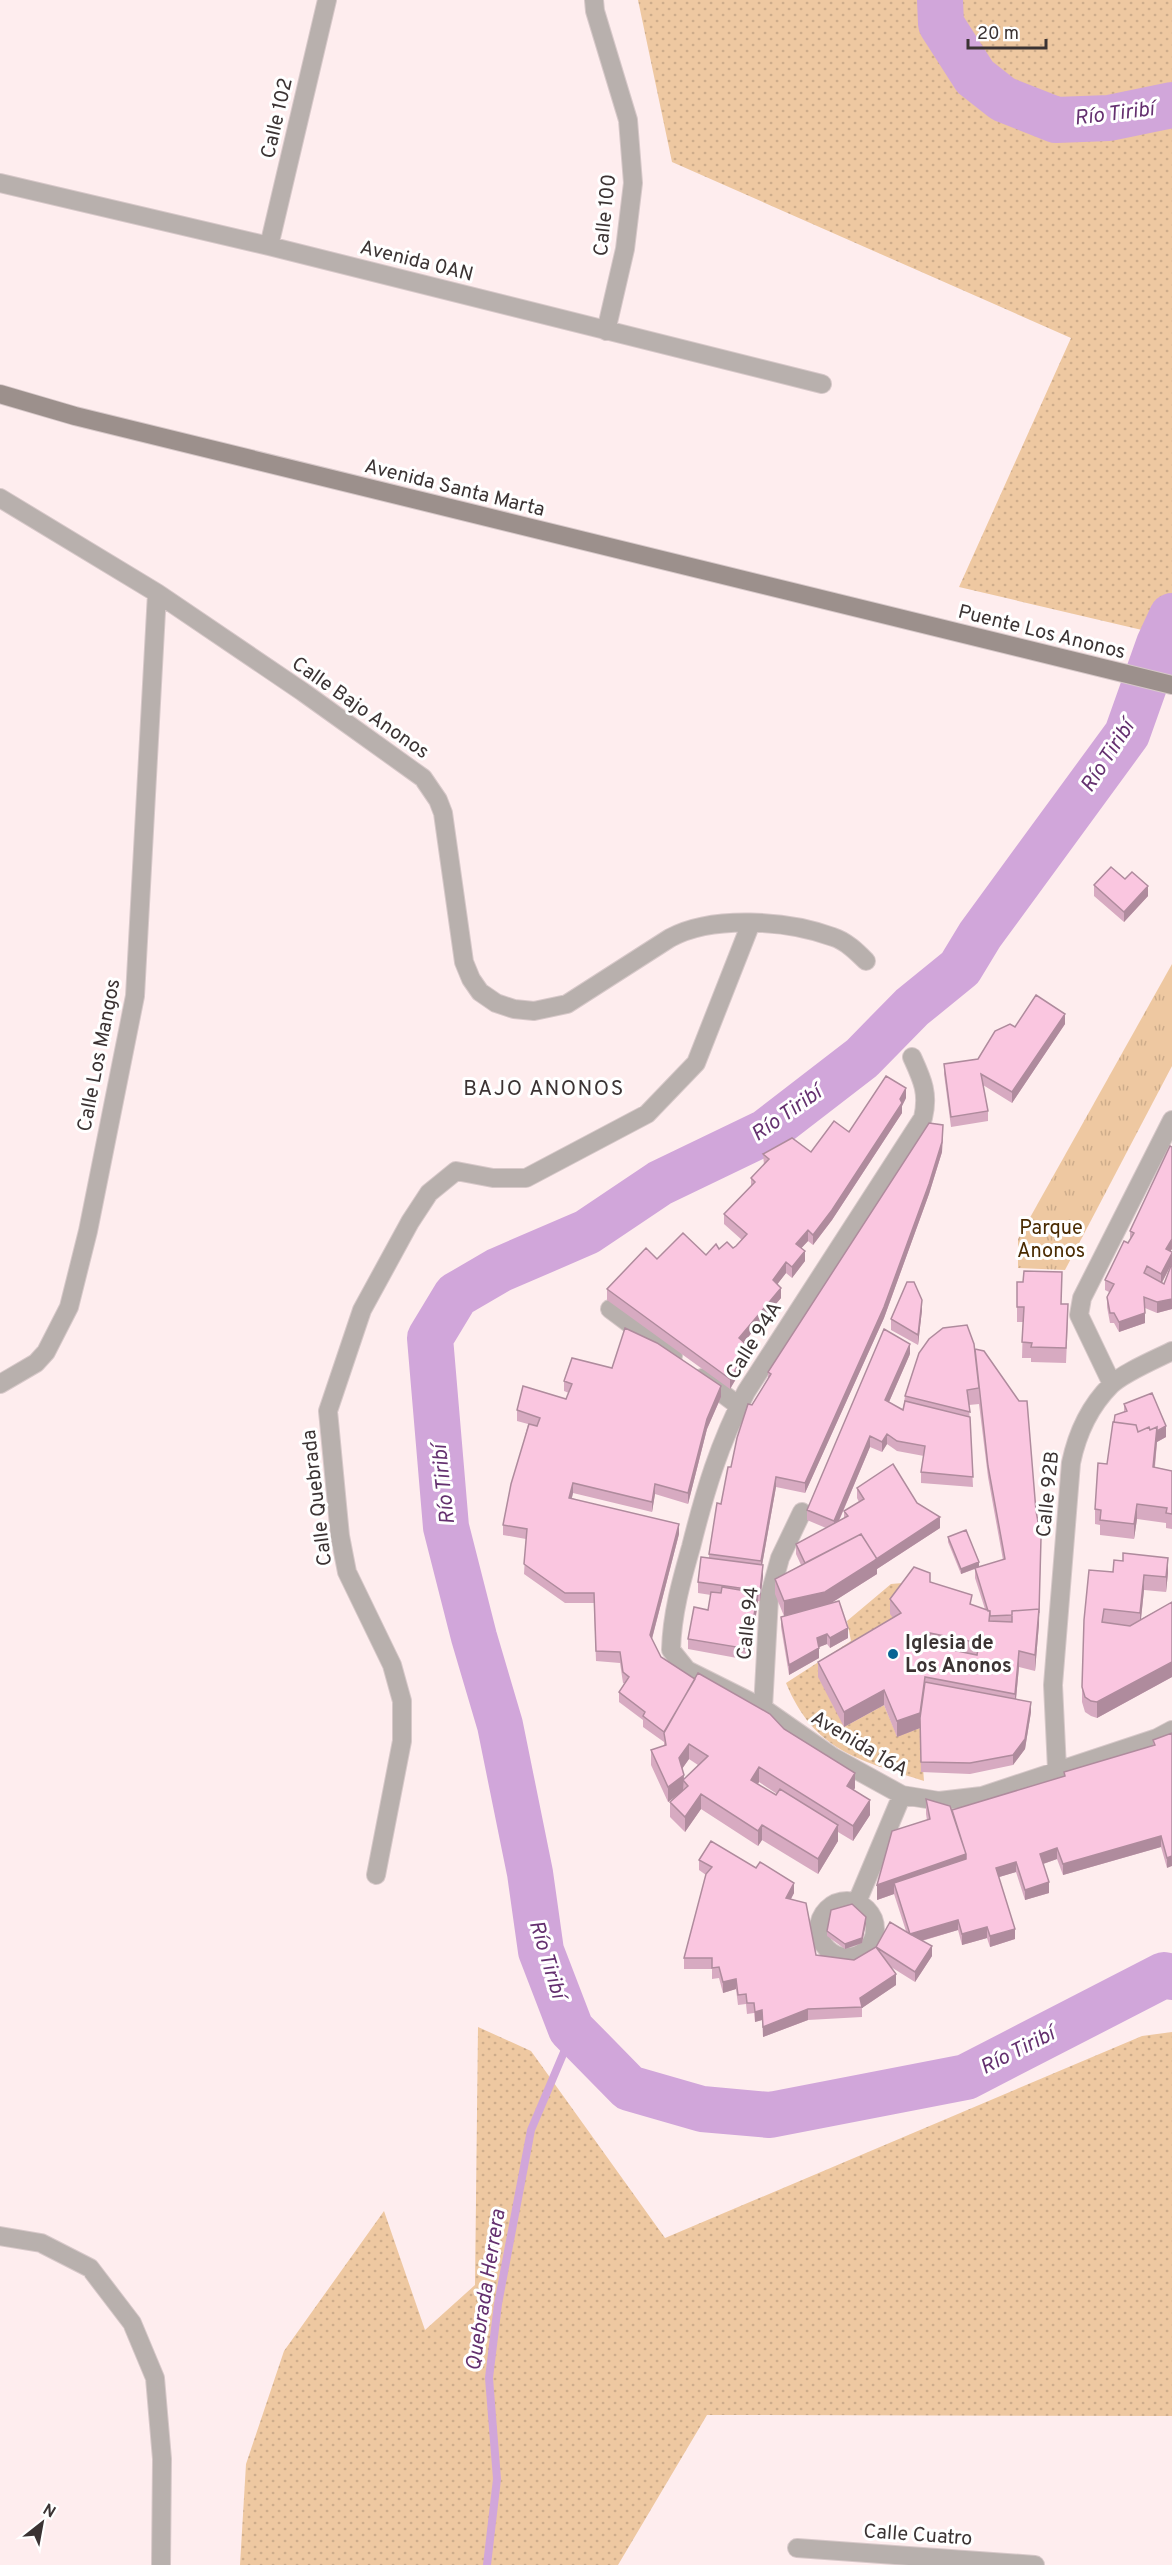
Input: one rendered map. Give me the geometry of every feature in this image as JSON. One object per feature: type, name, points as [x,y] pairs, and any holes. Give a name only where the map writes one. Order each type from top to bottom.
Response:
[{"type":"main road","name":"Avenida Santa Marta","points":[[0,394],[75,416],[901,620]]},
{"type":"main road","name":"Puente Los Anonos","points":[[901,620],[1172,685]]},
{"type":"street","name":"Calle 102","points":[[269,246],[327,0]]},
{"type":"street","name":"Calle 100","points":[[594,0],[594,11],[628,120],[633,183],[625,249],[606,331]]},
{"type":"street","name":"Avenida 0AN","points":[[0,183],[269,246],[822,384]]},
{"type":"street","name":"Calle Bajo Anonos","points":[[0,498],[157,593],[303,692],[423,778],[438,800],[443,813],[464,962],[480,992],[496,1003],[514,1009],[534,1011],[554,1009],[567,1004],[684,930],[700,926],[751,923],[790,926],[834,937],[866,961]]},
{"type":"street","name":"Calle Los Mangos","points":[[0,1384],[36,1363],[46,1352],[69,1307],[88,1231],[113,1095],[135,996],[157,593]]},
{"type":"street","name":"Calle Quebrada","points":[[376,1875],[402,1741],[402,1701],[392,1665],[347,1572],[340,1536],[328,1411],[362,1310],[410,1222],[429,1193],[456,1171],[493,1178],[526,1178],[647,1114],[696,1063],[751,923]]},
{"type":"street","name":"Calle 94A","points":[[687,1670],[671,1650],[671,1622],[707,1484],[725,1431],[923,1118],[927,1102],[926,1087],[912,1057]]},
{"type":"street","points":[[1172,1120],[1082,1298],[1079,1315],[1112,1384],[1172,1351]]},
{"type":"street","points":[[610,1309],[739,1406]]},
{"type":"street","name":"Calle 92B","points":[[1057,1769],[1053,1685],[1071,1463],[1076,1440],[1090,1411],[1112,1384]]},
{"type":"street","name":"Calle 94","points":[[763,1708],[769,1598],[780,1558],[802,1512]]},
{"type":"street","name":"Avenida 16A","points":[[687,1670],[763,1708],[833,1757],[902,1795],[939,1801],[982,1796],[1057,1769],[1157,1738],[1172,1730]]},
{"type":"street","points":[[857,1902],[902,1795]]},
{"type":"street","points":[[0,2236],[41,2243],[90,2268],[132,2323],[155,2378],[162,2459],[161,2565]]},
{"type":"street","name":"Calle Cuatro","points":[[797,2548],[1035,2565]]},
{"type":"green space","points":[[638,0],[1172,0],[1172,637],[959,587],[1071,338],[672,162]]},
{"type":"green space","name":"Parque Anonos","points":[[1172,964],[1172,1066],[1065,1270],[1018,1268],[1018,1239]]},
{"type":"green space","points":[[914,1582],[901,1628],[844,1727],[884,1705],[897,1736],[920,1728],[924,1781],[859,1759],[841,1750],[810,1724],[797,1706],[786,1683],[851,1641],[847,1621],[891,1584]]},
{"type":"green space","points":[[478,2027],[531,2051],[665,2238],[1142,2036],[1172,2032],[1172,2416],[707,2415],[618,2565],[240,2565],[246,2464],[284,2351],[384,2211],[425,2330],[475,2285]]},
{"type":"building","points":[[1111,867],[1125,879],[1132,872],[1148,886],[1124,912],[1094,885]]},
{"type":"building","points":[[1036,995],[1065,1014],[1012,1092],[981,1074],[988,1111],[951,1117],[944,1064],[978,1059],[995,1031],[1010,1024],[1015,1027]]},
{"type":"building","points":[[886,1076],[906,1088],[900,1099],[902,1103],[832,1210],[813,1235],[808,1230],[796,1244],[805,1251],[792,1267],[786,1262],[773,1280],[781,1288],[739,1338],[749,1347],[730,1379],[607,1289],[646,1248],[657,1259],[683,1233],[706,1255],[716,1244],[719,1249],[727,1242],[733,1248],[736,1246],[747,1234],[724,1214],[755,1182],[751,1178],[769,1159],[763,1154],[792,1138],[811,1152],[834,1121],[849,1132]]},
{"type":"building","points":[[929,1123],[943,1125],[942,1142],[929,1184],[884,1307],[805,1483],[776,1477],[761,1561],[709,1554],[717,1503],[721,1504],[728,1467],[731,1467],[748,1404],[752,1405],[771,1374],[768,1372]]},
{"type":"building","points":[[1170,1146],[1172,1147],[1172,1239],[1166,1249],[1172,1253],[1161,1274],[1147,1266],[1144,1273],[1164,1284],[1172,1263],[1172,1299],[1157,1302],[1144,1297],[1145,1313],[1119,1322],[1114,1313],[1110,1313],[1107,1297],[1114,1284],[1105,1280],[1124,1241],[1128,1243],[1134,1233],[1130,1231]]},
{"type":"building","points":[[1024,1271],[1062,1272],[1061,1304],[1068,1304],[1066,1348],[1031,1347],[1032,1343],[1022,1342],[1024,1307],[1017,1307],[1017,1282],[1023,1282]]},
{"type":"building","points":[[907,1282],[914,1282],[922,1300],[918,1335],[891,1319]]},
{"type":"building","points":[[967,1325],[974,1344],[979,1388],[967,1390],[970,1412],[905,1396],[919,1353],[929,1339],[943,1328]]},
{"type":"building","points":[[625,1328],[657,1343],[721,1386],[707,1419],[688,1493],[655,1484],[652,1502],[573,1483],[569,1498],[679,1524],[650,1635],[661,1657],[695,1679],[664,1732],[643,1716],[645,1712],[619,1692],[629,1677],[623,1672],[620,1652],[596,1651],[594,1593],[565,1593],[524,1564],[527,1529],[503,1525],[511,1484],[529,1424],[537,1426],[540,1418],[517,1410],[523,1386],[566,1399],[572,1384],[564,1381],[572,1358],[612,1368]]},
{"type":"building","points":[[884,1329],[910,1344],[885,1400],[903,1410],[905,1401],[970,1417],[973,1477],[921,1472],[925,1446],[897,1441],[887,1434],[882,1442],[870,1436],[834,1521],[807,1510]]},
{"type":"building","points":[[975,1349],[984,1351],[1019,1401],[1027,1401],[1036,1511],[1041,1538],[1039,1613],[1039,1609],[1012,1611],[1012,1615],[990,1616],[975,1568],[1005,1559],[988,1466]]},
{"type":"building","points":[[1152,1393],[1166,1426],[1157,1431],[1157,1427],[1150,1430],[1149,1427],[1138,1432],[1136,1425],[1114,1422],[1115,1415],[1127,1411],[1124,1404]]},
{"type":"building","points":[[1113,1422],[1136,1425],[1138,1432],[1149,1427],[1150,1430],[1157,1427],[1153,1467],[1172,1471],[1172,1514],[1166,1513],[1167,1508],[1137,1504],[1134,1524],[1100,1520],[1101,1510],[1095,1509],[1098,1463],[1107,1464]]},
{"type":"building","points":[[893,1464],[917,1503],[940,1517],[877,1559],[861,1534],[805,1563],[796,1544],[848,1516],[844,1511],[864,1499],[857,1488]]},
{"type":"building","points":[[966,1530],[979,1562],[961,1569],[948,1537]]},
{"type":"building","points":[[861,1534],[877,1559],[825,1592],[784,1601],[775,1579]]},
{"type":"building","points":[[1123,1553],[1168,1558],[1166,1577],[1144,1575],[1140,1613],[1104,1609],[1102,1622],[1130,1626],[1172,1602],[1172,1662],[1097,1702],[1091,1701],[1085,1697],[1082,1687],[1084,1620],[1089,1570],[1113,1572],[1114,1560],[1123,1561]]},
{"type":"building","points":[[701,1557],[763,1565],[760,1591],[698,1582]]},
{"type":"building","points":[[914,1567],[930,1573],[930,1582],[972,1595],[970,1604],[990,1611],[989,1621],[1012,1622],[1012,1611],[1039,1609],[1035,1655],[1019,1651],[1015,1694],[925,1677],[920,1713],[897,1721],[884,1690],[844,1712],[818,1662],[901,1613],[890,1599]],"holes":[[[930,1633],[979,1643],[977,1655],[928,1645]]]},
{"type":"building","points":[[722,1587],[758,1593],[748,1649],[688,1639],[694,1607],[708,1610],[711,1592],[721,1593]]},
{"type":"building","points":[[839,1601],[848,1628],[830,1638],[827,1634],[817,1638],[819,1648],[789,1665],[781,1617]]},
{"type":"building","points":[[698,1673],[770,1714],[784,1729],[855,1773],[847,1786],[870,1800],[853,1826],[759,1767],[751,1780],[776,1795],[780,1789],[838,1825],[818,1859],[762,1825],[758,1831],[701,1794],[685,1817],[670,1802],[688,1786],[683,1780],[708,1756],[689,1744],[679,1758],[684,1775],[668,1787],[651,1750],[666,1745],[664,1733]]},
{"type":"building","points":[[925,1682],[1031,1702],[1025,1739],[1013,1755],[970,1763],[921,1762],[920,1718]]},
{"type":"building","points":[[1172,1733],[1172,1856],[1167,1858],[1161,1836],[1063,1864],[1057,1848],[1040,1854],[1049,1882],[1025,1890],[1016,1862],[996,1868],[1015,1929],[990,1936],[987,1927],[962,1934],[958,1920],[910,1934],[894,1883],[966,1859],[952,1810],[1065,1776],[1064,1772],[1155,1745],[1153,1740]]},
{"type":"building","points":[[926,1799],[950,1806],[966,1854],[877,1885],[892,1831],[930,1819]]},
{"type":"building","points":[[711,1841],[756,1868],[760,1862],[794,1883],[786,1898],[806,1903],[816,1955],[854,1960],[876,1947],[896,1974],[860,1998],[862,2007],[808,2009],[763,2027],[762,2010],[755,2012],[754,2003],[747,2003],[746,1994],[738,1995],[736,1979],[723,1982],[719,1967],[712,1968],[712,1958],[684,1958],[706,1874],[712,1867],[699,1860]]},
{"type":"building","points":[[852,1904],[866,1917],[862,1938],[845,1944],[827,1931],[831,1910]]},
{"type":"building","points":[[890,1922],[932,1946],[915,1972],[876,1947]]},
{"type":"waterway","name":"Río Tiribí","points":[[940,0],[941,24],[975,77],[1003,99],[1056,120],[1109,118],[1172,105]]},
{"type":"waterway","name":"Río Tiribí","points":[[1172,616],[1159,644],[1127,734],[980,935],[960,968],[912,1007],[862,1058],[766,1132],[660,1183],[587,1232],[499,1270],[456,1295],[430,1338],[446,1527],[474,1637],[500,1725],[530,1873],[541,1951],[571,2029],[629,2088],[702,2109],[770,2115],[966,2077],[1164,1975],[1172,1977]]},
{"type":"waterway","name":"Quebrada Herrera","points":[[487,2565],[497,2479],[489,2378],[498,2304],[531,2130],[564,2052],[571,2029]]},
{"type":"place","name":"Iglesia de Los Anonos","points":[[893,1654]]},
{"type":"district","name":"BAJO ANONOS","points":[[544,1088]]}]
